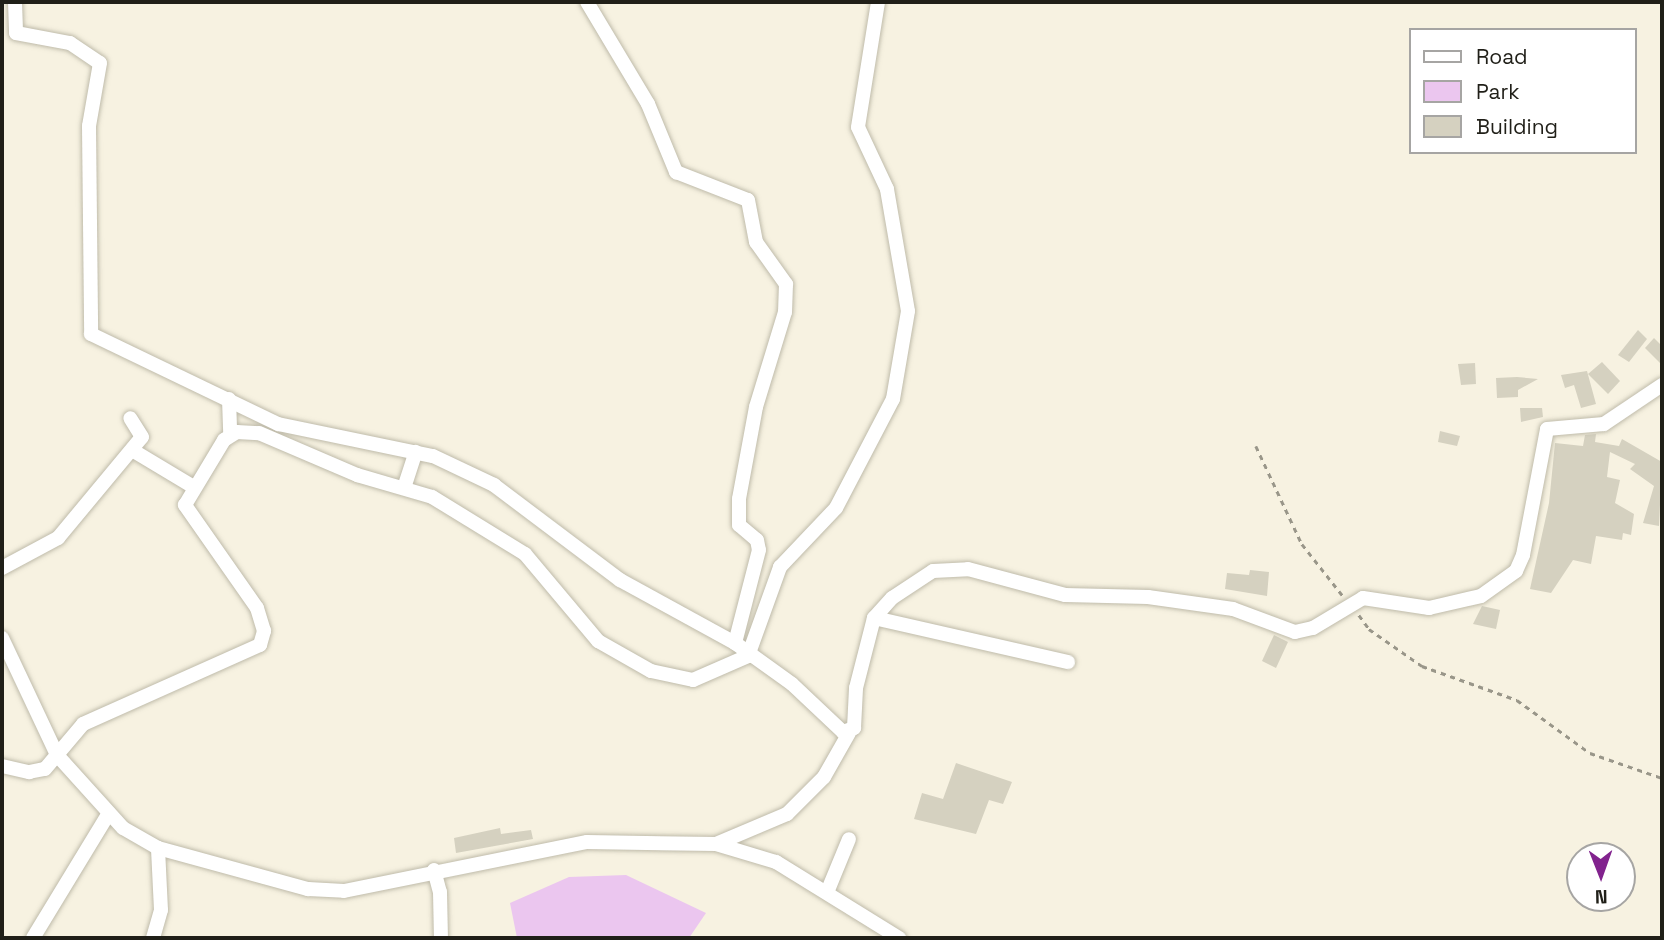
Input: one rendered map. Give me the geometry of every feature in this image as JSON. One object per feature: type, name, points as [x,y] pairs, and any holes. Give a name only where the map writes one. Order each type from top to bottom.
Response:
[{"type":"street","points":[[15,2],[16,33],[70,43],[100,63],[89,126],[89,331],[229,399],[308,433],[416,452],[494,485],[620,580],[735,643],[748,656],[849,733]]},
{"type":"street","points":[[587,2],[648,104],[676,172],[748,200],[756,242],[786,284],[785,312],[756,407],[740,499],[739,525],[757,540],[759,550],[735,643]]},
{"type":"street","points":[[230,435],[259,433],[357,475],[432,497],[525,554],[598,641],[645,668],[692,680],[748,656],[780,567],[836,508],[893,399],[908,311],[887,189],[858,127],[878,2]]},
{"type":"street","points":[[716,844],[787,814],[824,777],[854,728],[856,688],[874,618],[918,581],[955,568],[1065,594],[1147,597],[1233,608],[1295,632],[1313,628],[1352,605],[1377,596],[1445,607],[1500,586],[1516,572],[1523,555],[1547,429],[1604,424],[1662,386]]},
{"type":"street","points":[[2,766],[38,771],[57,755],[83,724],[260,645],[264,631],[257,608],[187,512],[185,499],[230,435],[229,399]]},
{"type":"street","points":[[2,568],[58,538],[132,450],[142,434],[130,418]]},
{"type":"street","points":[[132,450],[192,486]]},
{"type":"street","points":[[404,488],[416,452]]},
{"type":"street","points":[[874,618],[1068,663]]},
{"type":"street","points":[[2,638],[57,755],[109,813],[158,848],[331,891],[362,889],[434,870],[587,842],[716,844],[776,862],[828,890],[899,938]]},
{"type":"street","points":[[33,938],[109,813]]},
{"type":"street","points":[[828,890],[849,839]]},
{"type":"street","points":[[153,938],[161,910],[158,848]]},
{"type":"street","points":[[434,870],[440,892],[441,938]]},
{"type":"path","points":[[1256,446],[1302,544],[1321,575],[1352,605],[1369,629],[1422,666],[1517,700],[1590,753],[1662,778]]},
{"type":"green space","points":[[626,875],[706,913],[689,938],[517,938],[510,903],[569,877]]},
{"type":"building","points":[[1638,330],[1647,339],[1629,362],[1618,355]]},
{"type":"building","points":[[1654,338],[1662,346],[1662,365],[1645,348]]},
{"type":"building","points":[[1602,362],[1620,381],[1608,394],[1588,374]]},
{"type":"building","points":[[1475,363],[1476,384],[1461,385],[1458,364]]},
{"type":"building","points":[[1587,371],[1596,404],[1581,408],[1574,385],[1565,388],[1561,375]]},
{"type":"building","points":[[1496,378],[1538,379],[1518,390],[1518,397],[1497,398]]},
{"type":"building","points":[[1520,408],[1542,408],[1543,417],[1521,422]]},
{"type":"building","points":[[1440,431],[1460,436],[1457,446],[1438,442]]},
{"type":"building","points":[[1596,434],[1595,442],[1619,446],[1622,439],[1662,462],[1659,526],[1643,523],[1654,486],[1630,469],[1635,464],[1610,452],[1607,477],[1620,480],[1615,503],[1634,514],[1631,535],[1623,533],[1622,540],[1596,536],[1591,564],[1573,560],[1551,593],[1530,589],[1549,503],[1555,443],[1583,446],[1585,435]]},
{"type":"building","points":[[1250,570],[1269,572],[1267,596],[1225,589],[1227,573],[1249,575]]},
{"type":"building","points":[[1482,606],[1500,610],[1496,629],[1473,624]]},
{"type":"building","points":[[1274,635],[1288,642],[1276,668],[1262,661]]},
{"type":"building","points":[[956,763],[1012,782],[1003,804],[989,800],[976,834],[914,819],[922,793],[943,799]]},
{"type":"building","points":[[500,828],[501,834],[531,830],[533,839],[456,853],[454,838]]}]
